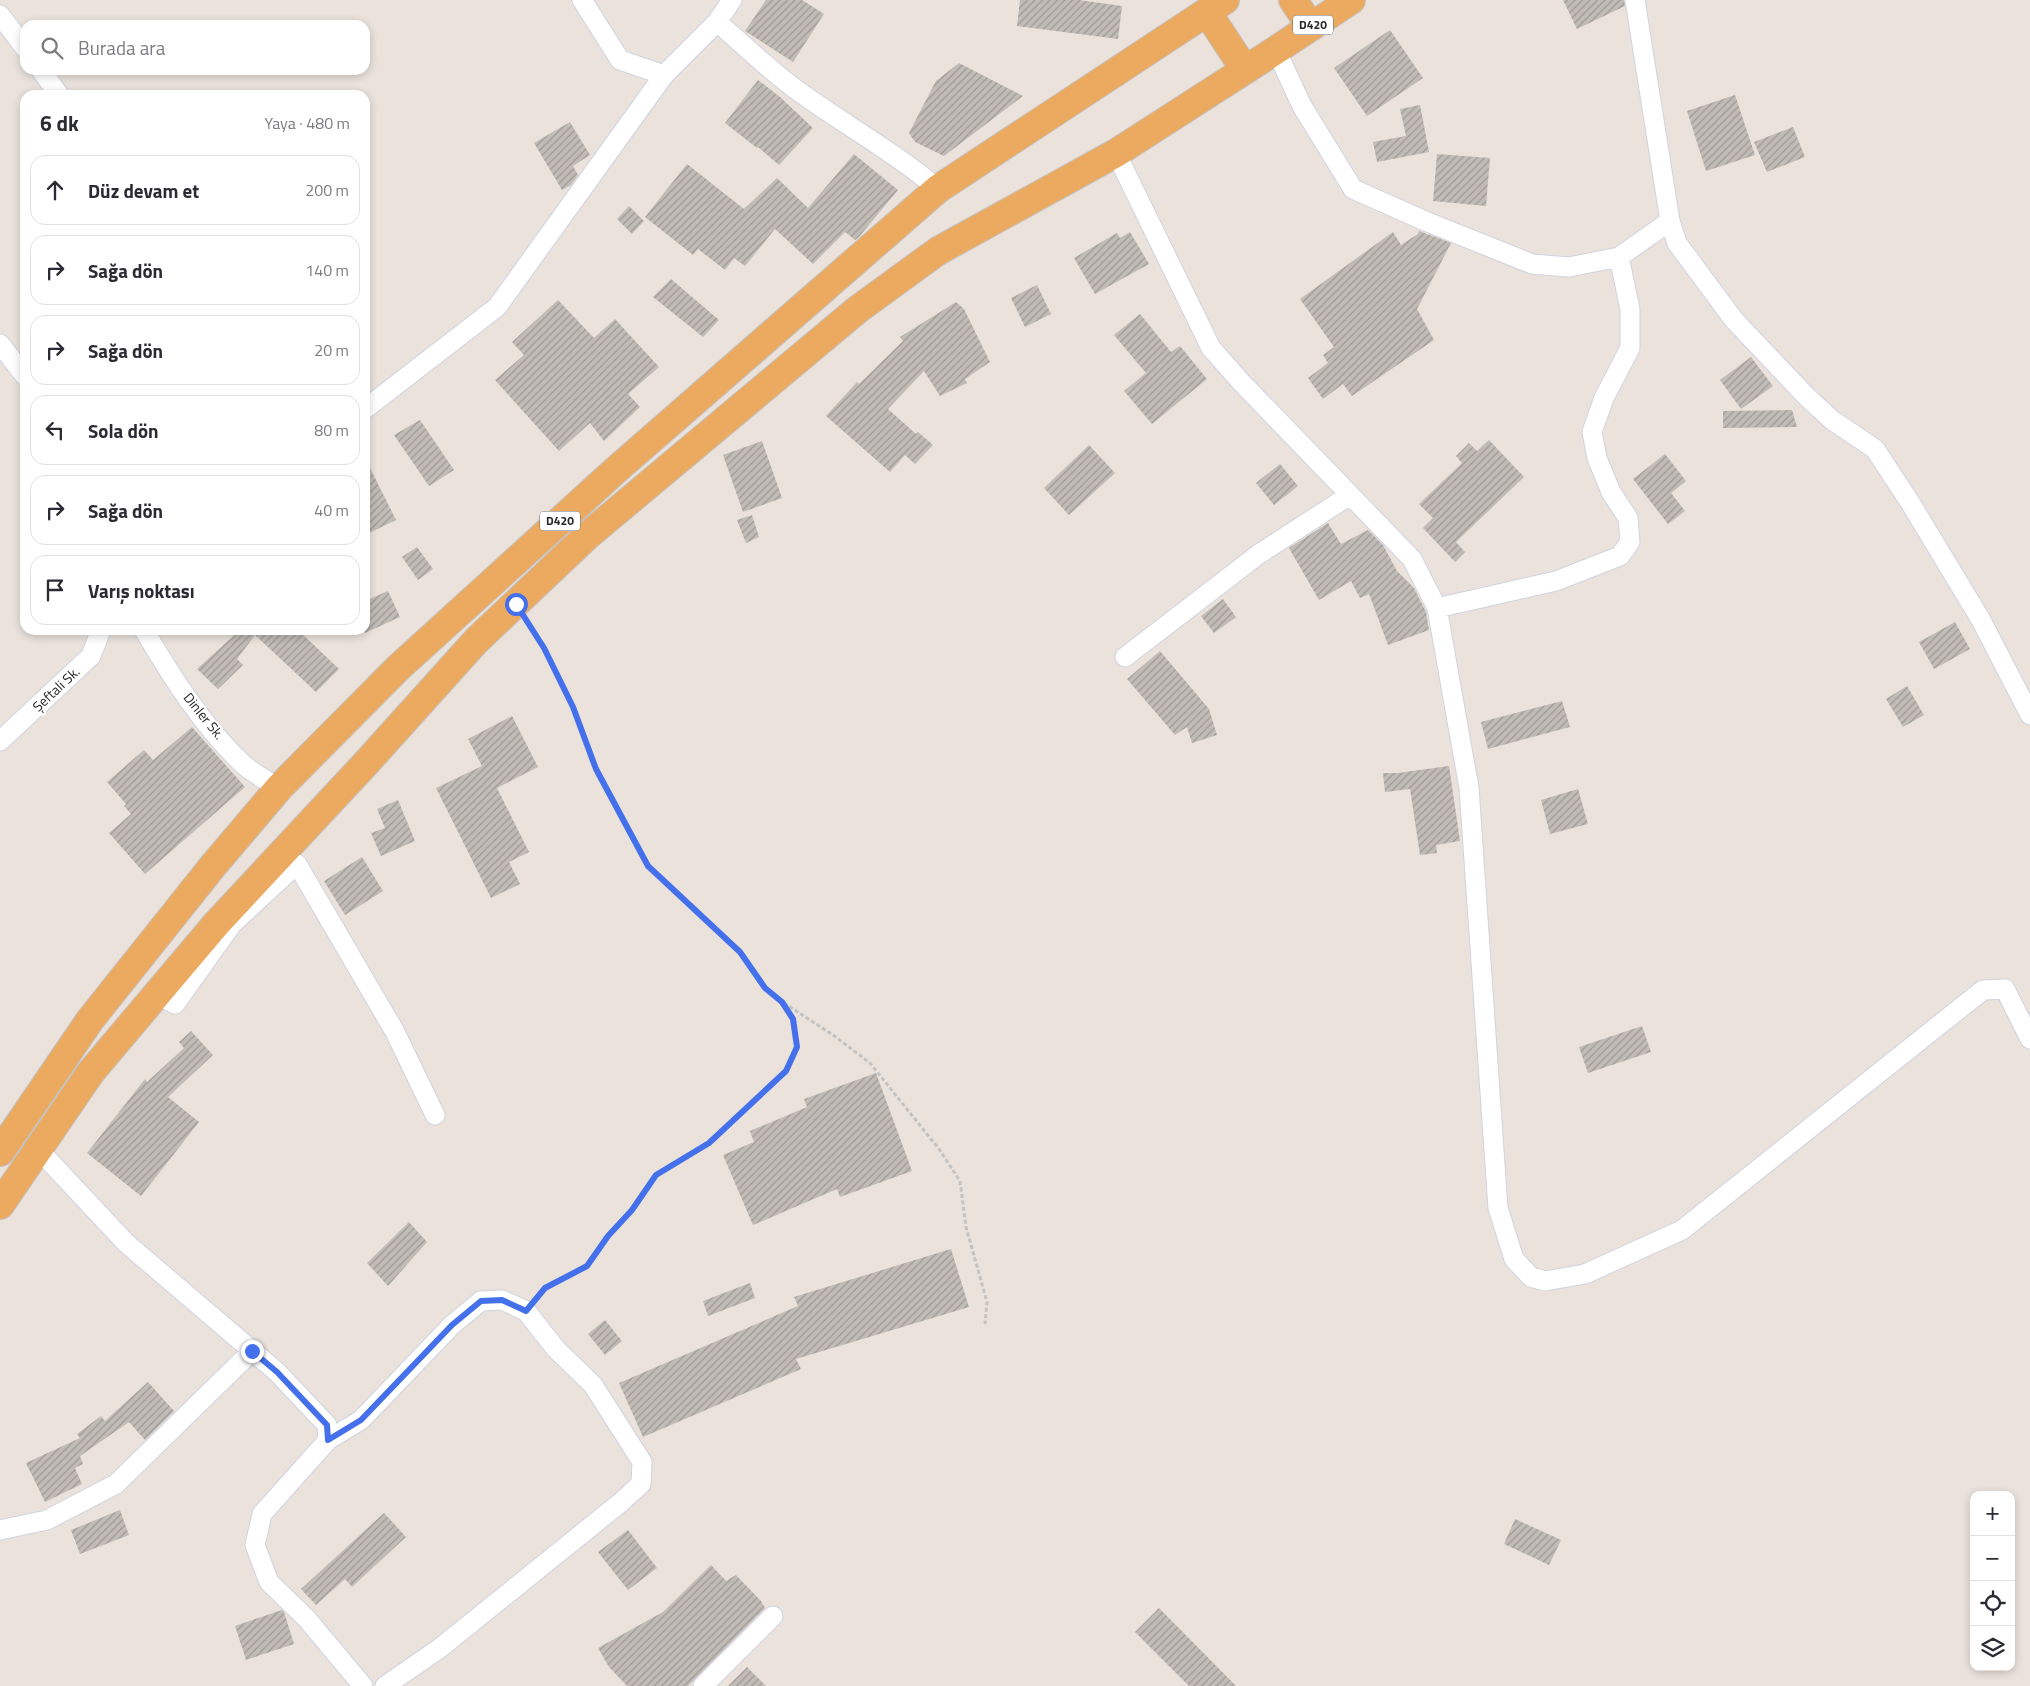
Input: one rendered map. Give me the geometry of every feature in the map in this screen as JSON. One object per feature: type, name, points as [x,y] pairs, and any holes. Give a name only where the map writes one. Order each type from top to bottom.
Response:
[{"type":"highway","points":[[1293,0],[1311,27]]},
{"type":"highway","name":"D420","points":[[1276,50],[1351,0]]},
{"type":"highway","points":[[1216,6],[1245,70]]},
{"type":"highway","name":"D420","points":[[0,1152],[90,1020],[212,867],[279,788],[398,668],[617,469],[938,189],[1216,6]]},
{"type":"highway","points":[[0,1205],[91,1072],[217,923],[368,761],[476,641],[587,536],[857,310],[938,251],[1116,153],[1276,50]]},
{"type":"street","points":[[582,0],[620,60],[664,74]]},
{"type":"street","points":[[370,405],[497,307],[664,74],[717,22],[732,0]]},
{"type":"street","points":[[1635,0],[1670,221],[1677,243],[1734,320],[1806,396],[1832,420],[1875,449],[1911,504],[1981,620],[2030,716]]},
{"type":"street","points":[[0,15],[20,41]]},
{"type":"street","points":[[717,22],[795,89],[912,167],[938,189]]},
{"type":"street","points":[[1276,50],[1302,106],[1352,188],[1424,221],[1532,264],[1569,267],[1619,256],[1670,221]]},
{"type":"street","points":[[45,75],[55,90]]},
{"type":"street","points":[[1116,153],[1210,348],[1240,382],[1412,559],[1438,608],[1469,788],[1498,1208],[1514,1259],[1531,1277],[1545,1281],[1585,1274],[1682,1230],[1983,990],[2005,990],[2030,1039]]},
{"type":"street","points":[[1438,608],[1556,582],[1620,556],[1630,542],[1628,518],[1612,492],[1597,458],[1592,432],[1604,398],[1630,348],[1630,309],[1619,256]]},
{"type":"street","points":[[0,344],[20,370]]},
{"type":"street","points":[[1125,657],[1259,554],[1350,494]]},
{"type":"street","name":"Şeftali Sk.","points":[[0,741],[91,656],[99,635]]},
{"type":"street","name":"Dinler Sk.","points":[[147,635],[171,675],[208,725],[245,765],[279,788]]},
{"type":"street","points":[[156,994],[175,1004],[232,924],[297,864],[395,1032],[435,1115]]},
{"type":"street","points":[[39,1150],[126,1243],[277,1372],[327,1425],[328,1440]]},
{"type":"street","points":[[363,1686],[307,1619],[268,1582],[255,1545],[262,1514],[328,1440],[361,1420],[452,1325],[481,1301],[502,1300],[526,1311],[556,1349],[593,1385],[642,1462],[641,1484],[482,1616],[385,1686]]},
{"type":"street","points":[[0,1530],[47,1520],[116,1484],[252,1351]]},
{"type":"street","points":[[704,1686],[773,1616]]},
{"type":"path","points":[[516,604],[544,648],[573,707],[596,769],[648,866],[740,952],[765,988],[782,1002],[834,1035],[870,1063],[939,1149],[960,1181],[966,1226],[988,1302],[985,1324]]},
{"type":"path","points":[[526,1311],[545,1288],[587,1266],[608,1236],[632,1210],[656,1175],[709,1143],[786,1071],[797,1047],[793,1019],[782,1002]]},
{"type":"building","points":[[766,0],[802,0],[824,14],[793,62],[745,31]]},
{"type":"building","points":[[1020,0],[1079,0],[1122,6],[1118,39],[1017,26]]},
{"type":"building","points":[[1563,0],[1624,0],[1625,6],[1577,29]]},
{"type":"building","points":[[1390,30],[1423,78],[1367,116],[1334,68]]},
{"type":"building","points":[[959,63],[1023,96],[944,156],[915,142],[909,133],[936,81]]},
{"type":"building","points":[[758,80],[780,97],[813,128],[779,165],[725,123]]},
{"type":"building","points":[[1735,95],[1755,155],[1706,171],[1687,111]]},
{"type":"building","points":[[1420,105],[1429,152],[1377,162],[1373,142],[1406,136],[1400,109]]},
{"type":"building","points":[[570,122],[590,155],[573,166],[578,175],[571,185],[562,190],[534,143]]},
{"type":"building","points":[[1793,127],[1805,157],[1767,172],[1754,142]]},
{"type":"building","points":[[854,154],[898,190],[859,237],[855,240],[845,232],[813,264],[775,229],[745,266],[734,258],[725,270],[698,249],[693,255],[645,217],[687,164],[744,209],[777,178],[808,208]]},
{"type":"building","points":[[1437,154],[1490,158],[1486,206],[1433,201]]},
{"type":"building","points":[[629,206],[644,221],[632,234],[617,219]]},
{"type":"building","points":[[1419,231],[1451,243],[1417,309],[1434,340],[1352,396],[1343,384],[1323,399],[1308,378],[1328,363],[1323,355],[1334,347],[1300,299],[1393,232],[1401,245],[1418,234]]},
{"type":"building","points":[[1130,232],[1149,264],[1095,294],[1074,258],[1117,233],[1120,238]]},
{"type":"building","points":[[671,279],[719,320],[703,337],[653,297]]},
{"type":"building","points":[[1037,285],[1051,314],[1025,327],[1011,298]]},
{"type":"building","points":[[558,300],[594,338],[615,319],[659,367],[628,394],[640,407],[604,441],[590,423],[559,451],[495,380],[524,355],[512,342]]},
{"type":"building","points":[[956,302],[964,309],[990,362],[965,379],[967,383],[940,396],[924,371],[888,409],[916,434],[918,432],[933,445],[915,464],[905,455],[890,472],[826,416],[857,382],[859,384],[903,341],[900,337]]},
{"type":"building","points":[[1140,314],[1171,352],[1180,346],[1207,379],[1152,424],[1124,391],[1146,373],[1114,335]]},
{"type":"building","points":[[1751,357],[1773,386],[1741,409],[1720,380]]},
{"type":"building","points":[[1792,410],[1797,427],[1723,428],[1723,411]]},
{"type":"building","points":[[420,420],[454,470],[429,486],[394,435]]},
{"type":"building","points":[[1489,440],[1524,477],[1456,542],[1465,552],[1455,562],[1423,528],[1433,518],[1419,504],[1462,463],[1456,456],[1469,443],[1477,451]]},
{"type":"building","points":[[762,441],[782,498],[743,512],[723,455]]},
{"type":"building","points":[[1089,445],[1115,473],[1069,515],[1044,488]]},
{"type":"building","points":[[1665,454],[1686,481],[1671,493],[1685,511],[1668,524],[1633,479]]},
{"type":"building","points":[[1280,464],[1298,486],[1274,505],[1256,483]]},
{"type":"building","points":[[370,468],[396,520],[370,533]]},
{"type":"building","points":[[752,515],[759,537],[746,543],[737,520]]},
{"type":"building","points":[[1328,523],[1341,544],[1368,530],[1383,545],[1397,571],[1414,588],[1426,612],[1429,630],[1388,645],[1369,594],[1360,598],[1351,581],[1319,600],[1289,548]]},
{"type":"building","points":[[417,547],[433,569],[418,580],[402,557]]},
{"type":"building","points":[[388,591],[400,617],[370,631],[370,599]]},
{"type":"building","points":[[1223,599],[1236,617],[1214,633],[1201,616]]},
{"type":"building","points":[[1955,622],[1970,649],[1934,669],[1919,642]]},
{"type":"building","points":[[234,635],[255,635],[237,659],[243,665],[218,689],[197,669]]},
{"type":"building","points":[[255,635],[303,635],[339,669],[316,692]]},
{"type":"building","points":[[1160,651],[1209,709],[1217,735],[1192,743],[1187,727],[1175,735],[1127,679]]},
{"type":"building","points":[[1907,686],[1924,715],[1903,727],[1886,699]]},
{"type":"building","points":[[1562,701],[1570,727],[1488,749],[1481,722]]},
{"type":"building","points":[[512,716],[538,767],[497,788],[529,852],[509,862],[520,884],[491,898],[436,788],[482,766],[468,739]]},
{"type":"building","points":[[192,727],[245,787],[145,874],[109,833],[131,814],[124,806],[126,804],[107,782],[144,750],[153,760]]},
{"type":"building","points":[[1449,766],[1460,841],[1436,845],[1437,853],[1420,855],[1410,789],[1385,792],[1383,773],[1398,773]]},
{"type":"building","points":[[1578,789],[1588,824],[1550,834],[1541,800]]},
{"type":"building","points":[[398,800],[415,841],[381,856],[371,833],[385,828],[377,809]]},
{"type":"building","points":[[362,857],[383,891],[345,915],[324,881]]},
{"type":"building","points":[[1642,1026],[1651,1052],[1588,1073],[1579,1047]]},
{"type":"building","points":[[191,1031],[213,1055],[168,1097],[199,1122],[141,1196],[87,1153],[145,1079],[147,1082],[184,1048],[179,1042]]},
{"type":"building","points":[[876,1073],[912,1171],[840,1197],[837,1189],[753,1225],[723,1155],[754,1142],[750,1131],[807,1107],[804,1099]]},
{"type":"building","points":[[409,1222],[427,1242],[388,1286],[367,1263]]},
{"type":"building","points":[[951,1249],[969,1307],[796,1359],[801,1369],[643,1437],[619,1383],[798,1306],[794,1297]]},
{"type":"building","points":[[750,1283],[755,1298],[708,1316],[703,1301]]},
{"type":"building","points":[[605,1320],[622,1341],[605,1355],[588,1334]]},
{"type":"building","points":[[148,1382],[174,1411],[145,1440],[129,1422],[80,1456],[83,1464],[75,1468],[82,1484],[45,1502],[26,1463],[80,1438],[77,1434],[101,1416],[105,1421]]},
{"type":"building","points":[[120,1510],[129,1535],[80,1554],[71,1530]]},
{"type":"building","points":[[384,1513],[406,1537],[352,1587],[345,1579],[316,1605],[301,1589]]},
{"type":"building","points":[[1515,1519],[1561,1540],[1549,1565],[1504,1544]]},
{"type":"building","points":[[628,1530],[657,1568],[628,1590],[598,1552]]},
{"type":"building","points":[[711,1565],[726,1581],[736,1575],[761,1601],[765,1608],[688,1686],[627,1686],[609,1667],[598,1648],[663,1612]]},
{"type":"building","points":[[1159,1608],[1236,1686],[1189,1686],[1135,1632]]},
{"type":"building","points":[[282,1610],[294,1644],[246,1660],[235,1626]]},
{"type":"building","points":[[747,1667],[766,1686],[728,1686]]},
{"type":"route","points":[[252,1351],[277,1372],[327,1425],[328,1440],[361,1420],[452,1325],[481,1301],[502,1300],[526,1311],[545,1288],[587,1266],[608,1236],[632,1210],[656,1175],[709,1143],[786,1071],[797,1047],[793,1019],[782,1002],[765,988],[740,952],[648,866],[596,769],[573,707],[544,648],[516,604]]}]
